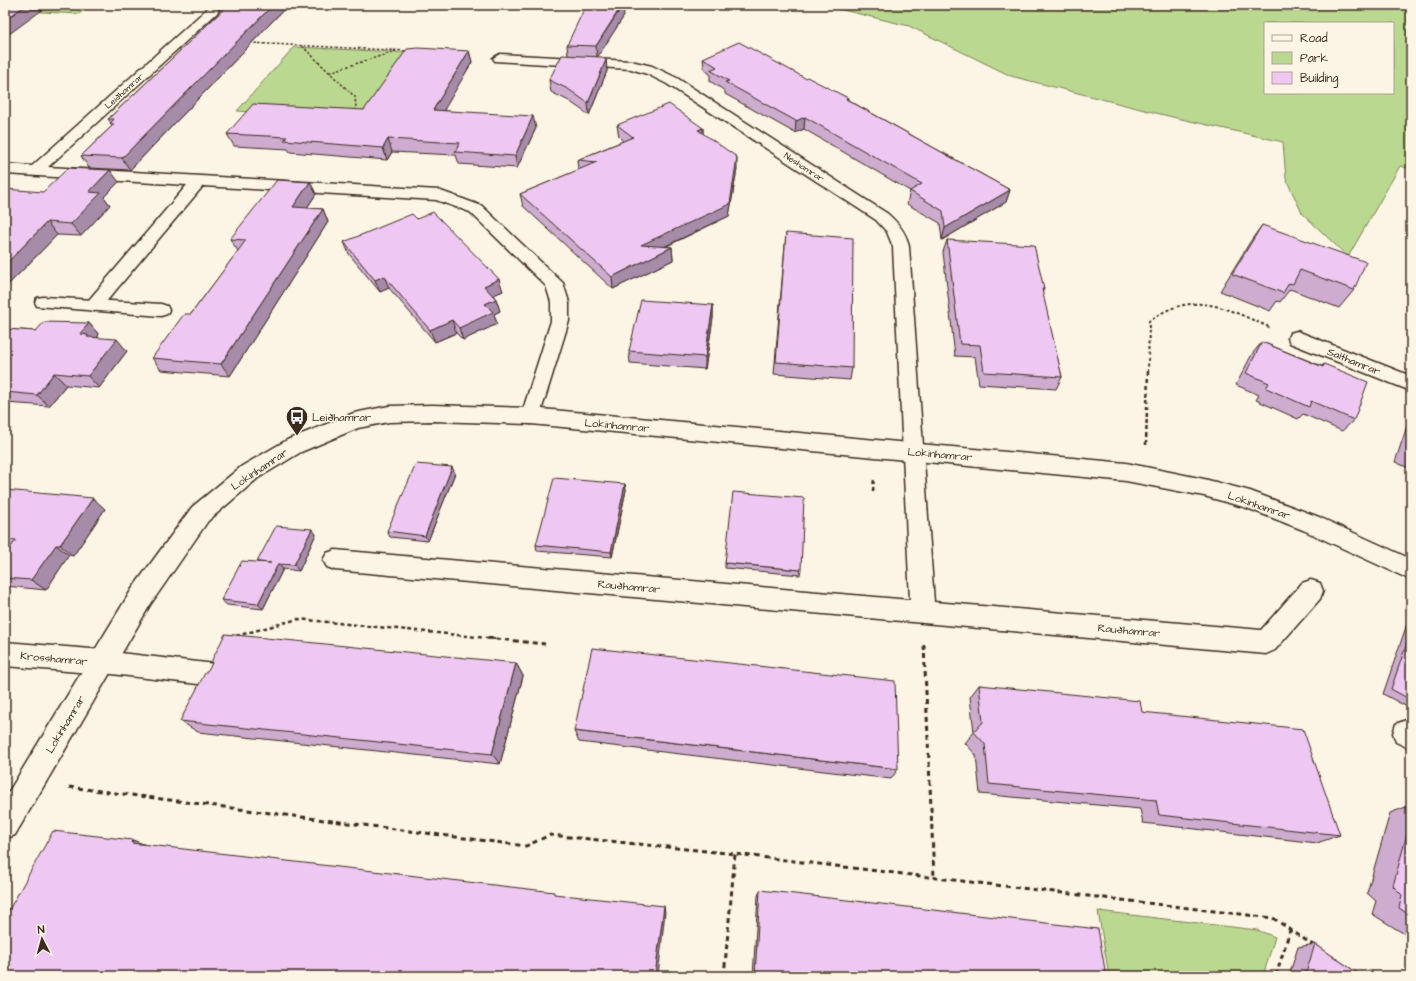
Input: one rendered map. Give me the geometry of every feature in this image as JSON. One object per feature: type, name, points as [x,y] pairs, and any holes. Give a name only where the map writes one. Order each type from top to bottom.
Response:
[{"type":"street","name":"Leiðhamrar","points":[[36,171],[213,10]]},
{"type":"street","name":"Neshamrar","points":[[500,58],[631,65],[653,71],[672,81],[882,217],[893,227],[899,236],[901,247],[912,451]]},
{"type":"street","points":[[5,169],[438,195],[476,209],[554,283],[560,296],[562,310],[560,321],[531,416]]},
{"type":"street","points":[[94,305],[199,181]]},
{"type":"street","name":"Salthamrar","points":[[1298,338],[1411,384]]},
{"type":"street","name":"Lokinhamrar","points":[[5,825],[142,598],[200,514],[231,487],[289,449],[354,421],[389,414],[432,413],[531,416],[1126,472],[1187,483],[1250,500],[1336,534],[1411,570]]},
{"type":"street","points":[[912,451],[923,612]]},
{"type":"street","name":"Rauðhamrar","points":[[335,560],[1266,642],[1311,591]]},
{"type":"street","name":"Krosshamrar","points":[[5,654],[103,662]]},
{"type":"lane","points":[[43,302],[160,310]]},
{"type":"lane","points":[[103,662],[215,676]]},
{"type":"path","points":[[249,43],[413,51]]},
{"type":"path","points":[[302,46],[355,97],[356,108],[352,114]]},
{"type":"path","points":[[330,72],[398,50]]},
{"type":"path","points":[[1146,444],[1149,321],[1161,311],[1172,306],[1189,303],[1214,305],[1298,338]]},
{"type":"path","points":[[873,491],[874,475]]},
{"type":"path","points":[[923,612],[934,878]]},
{"type":"path","points":[[215,676],[236,636],[298,619],[545,644]]},
{"type":"path","points":[[83,789],[526,846],[550,835],[734,854],[1273,918],[1314,946]]},
{"type":"path","points":[[724,976],[734,854]]},
{"type":"path","points":[[1276,976],[1290,930]]},
{"type":"green space","points":[[5,5],[91,5],[79,14],[5,10]]},
{"type":"green space","points":[[822,5],[1411,5],[1411,169],[1400,166],[1348,257],[1302,213],[1286,179],[1283,142],[1168,116],[1011,76],[909,26]]},
{"type":"green space","points":[[294,47],[418,53],[362,119],[237,111]]},
{"type":"green space","points":[[1098,911],[1257,930],[1275,937],[1263,976],[1109,976]]},
{"type":"building","points":[[5,5],[26,5],[5,20]]},
{"type":"building","points":[[228,5],[273,5],[122,158],[81,156],[114,124],[110,124],[114,119],[108,119]]},
{"type":"building","points":[[586,5],[622,5],[596,46],[567,45]]},
{"type":"building","points":[[739,42],[805,78],[807,77],[848,98],[846,99],[1010,190],[945,228],[943,211],[910,191],[922,184],[805,117],[796,121],[725,82],[729,81],[710,70],[717,67],[703,58]]},
{"type":"building","points":[[418,48],[469,51],[433,110],[533,116],[515,156],[455,152],[460,143],[388,139],[383,148],[284,140],[287,137],[227,134],[253,104],[364,110],[407,49]]},
{"type":"building","points":[[562,55],[602,57],[606,60],[588,103],[568,89],[549,80]]},
{"type":"building","points":[[669,104],[703,128],[698,130],[737,157],[730,204],[641,245],[672,247],[612,277],[520,194],[597,162],[577,160],[633,137],[617,125]]},
{"type":"building","points":[[68,168],[110,170],[89,192],[101,193],[71,224],[47,222],[5,265],[5,189],[43,192]]},
{"type":"building","points":[[277,180],[310,182],[293,207],[323,209],[221,364],[152,358],[184,314],[191,314],[246,240],[230,239]]},
{"type":"building","points":[[433,212],[499,279],[484,286],[496,299],[485,304],[493,312],[459,328],[452,320],[430,330],[384,276],[375,280],[344,242],[412,214],[417,219]]},
{"type":"building","points":[[1262,225],[1366,262],[1354,290],[1300,270],[1293,284],[1289,283],[1283,293],[1232,274]]},
{"type":"building","points":[[786,233],[853,238],[852,368],[776,362]]},
{"type":"building","points":[[947,240],[1034,245],[1044,289],[1042,289],[1062,377],[984,372],[980,345],[960,344]]},
{"type":"building","points":[[641,300],[713,305],[705,357],[629,351]]},
{"type":"building","points":[[44,322],[89,323],[80,334],[88,335],[87,337],[117,339],[88,376],[54,373],[37,395],[5,392],[5,329],[36,331]]},
{"type":"building","points":[[1262,342],[1323,367],[1324,364],[1368,382],[1354,420],[1311,401],[1309,407],[1266,388],[1269,383],[1246,373]]},
{"type":"building","points":[[1411,441],[1411,452],[1408,450]]},
{"type":"building","points":[[416,464],[452,467],[425,536],[387,531]]},
{"type":"building","points":[[554,478],[625,484],[611,552],[536,545]]},
{"type":"building","points":[[5,490],[93,498],[60,545],[56,545],[31,580],[5,578],[5,555],[16,540],[5,539]]},
{"type":"building","points":[[733,492],[804,498],[801,570],[725,563]]},
{"type":"building","points":[[276,526],[312,529],[294,565],[278,564],[258,604],[221,600],[242,561],[271,563],[257,562]]},
{"type":"building","points":[[1411,631],[1411,700],[1391,689]]},
{"type":"building","points":[[225,634],[516,663],[492,754],[180,721],[205,673],[208,671]]},
{"type":"building","points":[[592,648],[895,681],[898,769],[574,731]]},
{"type":"building","points":[[979,685],[1140,701],[1142,712],[1303,729],[1340,835],[1159,815],[1156,800],[989,784],[985,744],[974,732],[983,722]]},
{"type":"building","points":[[1411,819],[1411,916],[1399,908],[1402,895],[1393,886]]},
{"type":"building","points":[[53,831],[133,840],[132,843],[664,906],[655,976],[5,976],[5,917]]},
{"type":"building","points":[[760,890],[1098,929],[1106,976],[755,976]]},
{"type":"building","points":[[1315,944],[1362,976],[1305,976]]},
{"type":"place","name":"Leiðhamrar","points":[[297,436]]}]
